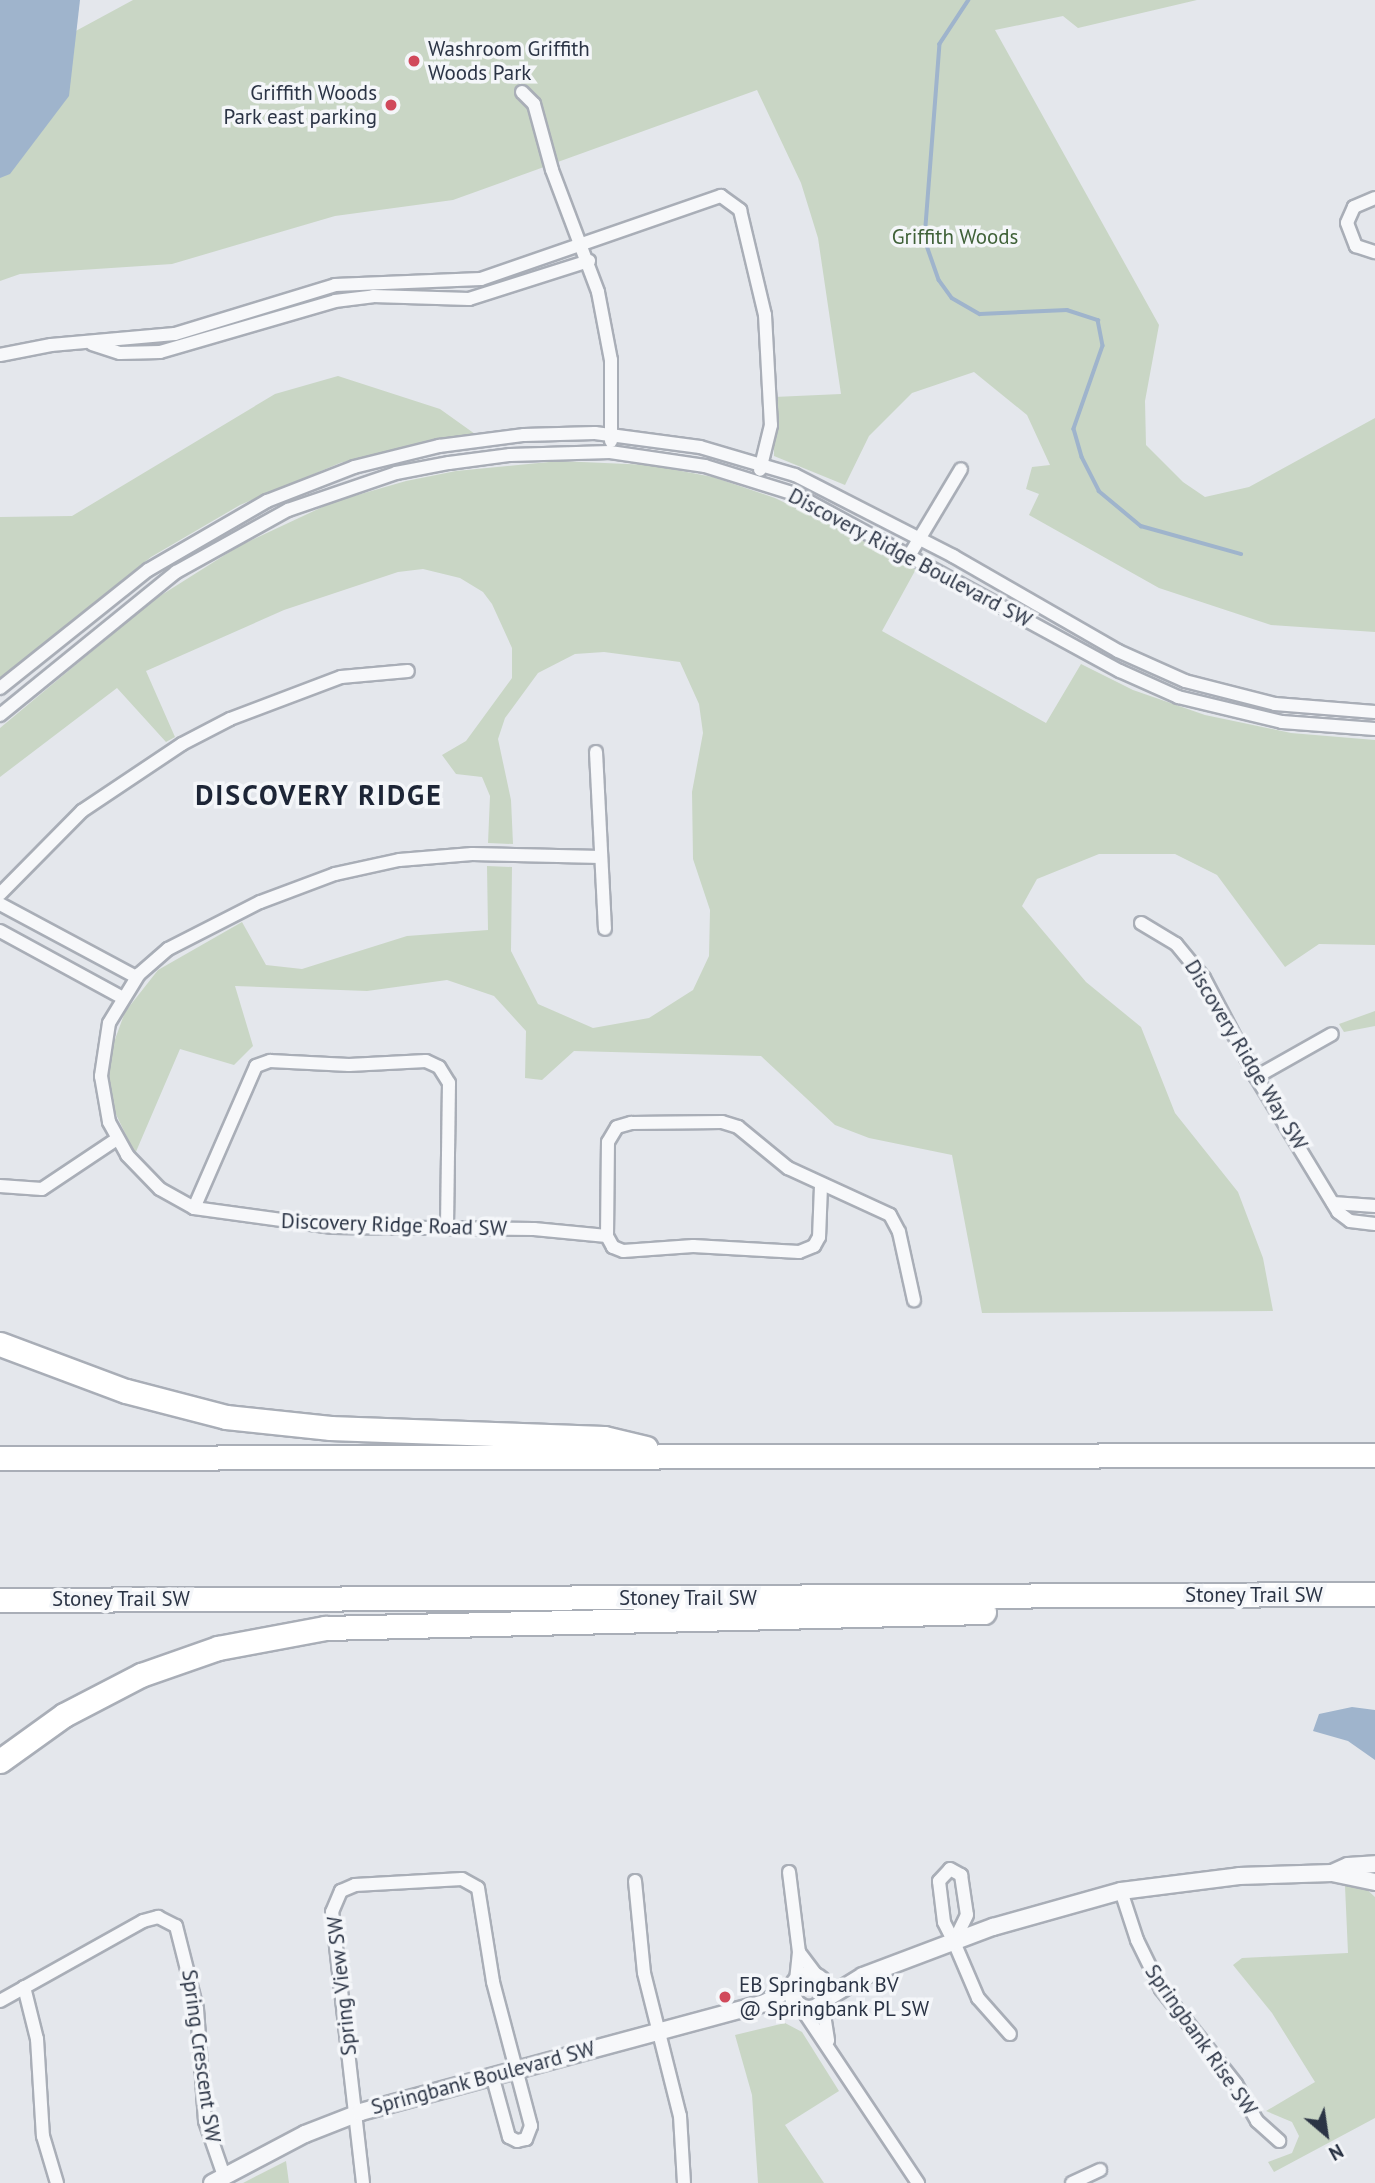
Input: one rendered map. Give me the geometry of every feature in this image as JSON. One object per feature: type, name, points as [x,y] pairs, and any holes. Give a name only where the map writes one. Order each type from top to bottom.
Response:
[{"type":"highway","points":[[0,1344],[126,1391],[226,1417],[330,1428],[604,1438],[683,1457]]},
{"type":"highway","points":[[0,1458],[1375,1455]]},
{"type":"highway","name":"Stoney Trail SW","points":[[0,1600],[1375,1594]]},
{"type":"highway","points":[[0,1761],[64,1715],[141,1675],[218,1648],[325,1628],[1181,1608],[1297,1595]]},
{"type":"street","points":[[522,92],[534,104],[552,170],[589,261],[611,360],[610,452]]},
{"type":"street","points":[[0,355],[51,345],[175,334],[335,285],[481,279],[709,196],[726,197],[736,205],[759,283],[769,354],[771,425],[757,479]]},
{"type":"street","points":[[1375,198],[1354,207],[1347,223],[1356,246],[1375,252]]},
{"type":"street","points":[[92,343],[120,353],[160,352],[335,302],[373,296],[469,299],[589,261]]},
{"type":"street","name":"Discovery Ridge Boulevard SW","points":[[0,688],[148,570],[214,528],[278,496],[354,467],[439,446],[524,435],[611,434],[680,443],[763,463],[830,490],[1059,618],[1185,681],[1235,697],[1328,711],[1375,712]]},
{"type":"street","name":"Discovery Ridge Boulevard SW","points":[[0,715],[176,572],[288,510],[396,473],[449,463],[509,455],[610,452],[705,466],[757,479],[828,510],[1051,634],[1178,698],[1242,715],[1327,728],[1375,729]]},
{"type":"street","points":[[909,556],[961,469]]},
{"type":"street","points":[[1051,634],[1059,618]]},
{"type":"street","points":[[0,894],[82,811],[182,744],[230,719],[341,677],[408,671]]},
{"type":"street","points":[[1178,698],[1185,681]]},
{"type":"street","points":[[1327,728],[1328,711]]},
{"type":"street","points":[[596,751],[605,929]]},
{"type":"street","name":"Discovery Ridge Road SW","points":[[601,857],[437,856],[335,874],[227,918],[168,949],[136,977],[124,993],[109,1023],[101,1059],[105,1109],[117,1139],[148,1179],[194,1208],[300,1225],[447,1228],[607,1236]]},
{"type":"street","points":[[0,904],[136,977]]},
{"type":"street","name":"Discovery Ridge Way SW","points":[[1141,923],[1176,944],[1197,968],[1256,1077],[1333,1203],[1350,1221],[1375,1224]]},
{"type":"street","points":[[0,931],[124,993]]},
{"type":"street","points":[[1256,1077],[1332,1034]]},
{"type":"street","points":[[194,1208],[256,1066],[270,1061],[361,1065],[426,1061],[439,1067],[449,1083],[447,1228]]},
{"type":"street","points":[[821,1185],[819,1237],[814,1246],[799,1252],[693,1246],[624,1251],[613,1247],[607,1236],[608,1142],[613,1131],[625,1123],[730,1124],[821,1185],[890,1215],[900,1232],[914,1300]]},
{"type":"street","points":[[0,1186],[42,1189],[117,1139]]},
{"type":"street","points":[[1333,1203],[1375,1206]]},
{"type":"street","points":[[1332,1873],[1348,1866],[1375,1864]]},
{"type":"street","points":[[954,1942],[967,1915],[961,1875],[950,1869],[939,1881],[944,1922],[982,2004],[1010,2034]]},
{"type":"street","points":[[789,1872],[799,1952],[795,1984],[799,2005],[828,2042],[918,2183]]},
{"type":"street","points":[[799,2005],[811,2008],[863,1976],[954,1942],[1045,1910],[1121,1891],[1188,1880],[1332,1873],[1375,1882]]},
{"type":"street","name":"Spring View SW","points":[[352,2115],[347,2014],[332,1912],[335,1899],[349,1886],[463,1879],[478,1888],[493,1982],[516,2069]]},
{"type":"street","points":[[635,1881],[639,1945],[680,2116],[684,2183]]},
{"type":"street","name":"Springbank Rise SW","points":[[1121,1891],[1137,1940],[1161,1989],[1236,2084],[1257,2121],[1279,2141]]},
{"type":"street","name":"Spring Crescent SW","points":[[0,2001],[143,1921],[158,1917],[176,1926],[197,2009],[205,2121],[218,2180]]},
{"type":"street","points":[[799,1952],[826,1991],[823,2001],[828,2042]]},
{"type":"street","points":[[795,1984],[809,1975],[819,1978],[863,1976]]},
{"type":"street","name":"Springbank Boulevard SW","points":[[218,2180],[352,2115],[765,2003],[795,1984]]},
{"type":"street","points":[[24,1987],[37,2039],[43,2136],[57,2183]]},
{"type":"street","name":"Springbank Boulevard SW","points":[[765,2003],[799,2005]]},
{"type":"street","points":[[492,2075],[507,2132],[512,2140],[522,2141],[530,2136],[531,2126],[516,2069]]},
{"type":"street","points":[[352,2115],[363,2183]]},
{"type":"street","points":[[1072,2183],[1100,2170]]},
{"type":"green space","name":"Griffith Woods","points":[[133,0],[1197,0],[1078,28],[1063,16],[995,30],[1159,325],[1145,401],[1146,445],[1183,482],[1205,497],[1249,487],[1375,418],[1375,632],[1271,625],[1159,588],[1029,515],[1039,494],[1026,489],[1032,467],[1050,465],[1027,415],[974,372],[912,393],[869,436],[845,485],[774,456],[774,397],[841,394],[818,238],[801,183],[757,90],[453,200],[335,216],[172,264],[20,274],[0,281],[0,72]]},
{"type":"green space","points":[[338,376],[440,409],[475,434],[429,440],[340,463],[240,505],[151,557],[0,678],[0,517],[72,516],[275,394]]},
{"type":"green space","points":[[559,461],[650,465],[713,477],[775,498],[877,547],[916,569],[882,631],[1046,723],[1081,664],[1133,690],[1205,715],[1291,733],[1375,740],[1375,945],[1319,944],[1285,967],[1217,875],[1175,854],[1099,854],[1037,879],[1022,906],[1086,982],[1141,1027],[1175,1113],[1238,1192],[1263,1258],[1273,1311],[982,1313],[952,1155],[869,1138],[835,1125],[761,1056],[574,1051],[542,1080],[525,1078],[526,1031],[494,996],[447,980],[367,991],[235,986],[253,1046],[234,1065],[180,1049],[135,1154],[113,1108],[109,1074],[110,1053],[125,1012],[158,970],[242,922],[266,965],[302,969],[407,936],[488,930],[487,866],[512,867],[511,951],[538,1004],[593,1028],[649,1018],[693,990],[709,956],[710,910],[693,859],[692,792],[703,733],[699,704],[680,662],[604,652],[575,654],[538,673],[505,718],[498,739],[511,800],[513,844],[488,843],[490,796],[482,777],[456,774],[442,755],[466,741],[512,678],[512,648],[492,604],[483,592],[460,578],[423,569],[398,572],[284,610],[146,671],[175,737],[166,742],[117,688],[0,777],[0,728],[152,601],[239,546],[333,502],[406,481],[456,471]]},
{"type":"green space","points":[[1375,1011],[1375,1026],[1344,1032],[1339,1024]]},
{"type":"green space","points":[[1345,1886],[1363,1886],[1375,1897],[1375,2118],[1274,2172],[1268,2162],[1292,2153],[1299,2136],[1292,2122],[1266,2111],[1315,2082],[1272,2013],[1233,1965],[1242,1958],[1348,1953]]},
{"type":"green space","points":[[785,2023],[802,2032],[839,2091],[785,2125],[824,2183],[758,2183],[752,2095],[735,2035]]},
{"type":"green space","points":[[286,2161],[289,2183],[243,2183]]},
{"type":"water","points":[[0,0],[80,0],[69,96],[10,174],[0,178]]},
{"type":"water","points":[[1352,1707],[1375,1710],[1375,1760],[1348,1741],[1313,1731],[1319,1714]]},
{"type":"waterway","points":[[969,0],[940,44],[925,240],[939,280],[952,298],[980,314],[1067,310],[1098,320],[1103,346],[1074,429],[1082,457],[1099,491],[1141,526],[1241,554]]},
{"type":"place","name":"Washroom Griffith Woods Park","points":[[414,61]]},
{"type":"place","name":"Griffith Woods Park east parking","points":[[391,105]]},
{"type":"place","name":"EB Springbank BV @ Springbank PL SW","points":[[725,1997]]},
{"type":"district","name":"DISCOVERY RIDGE","points":[[319,795]]}]
